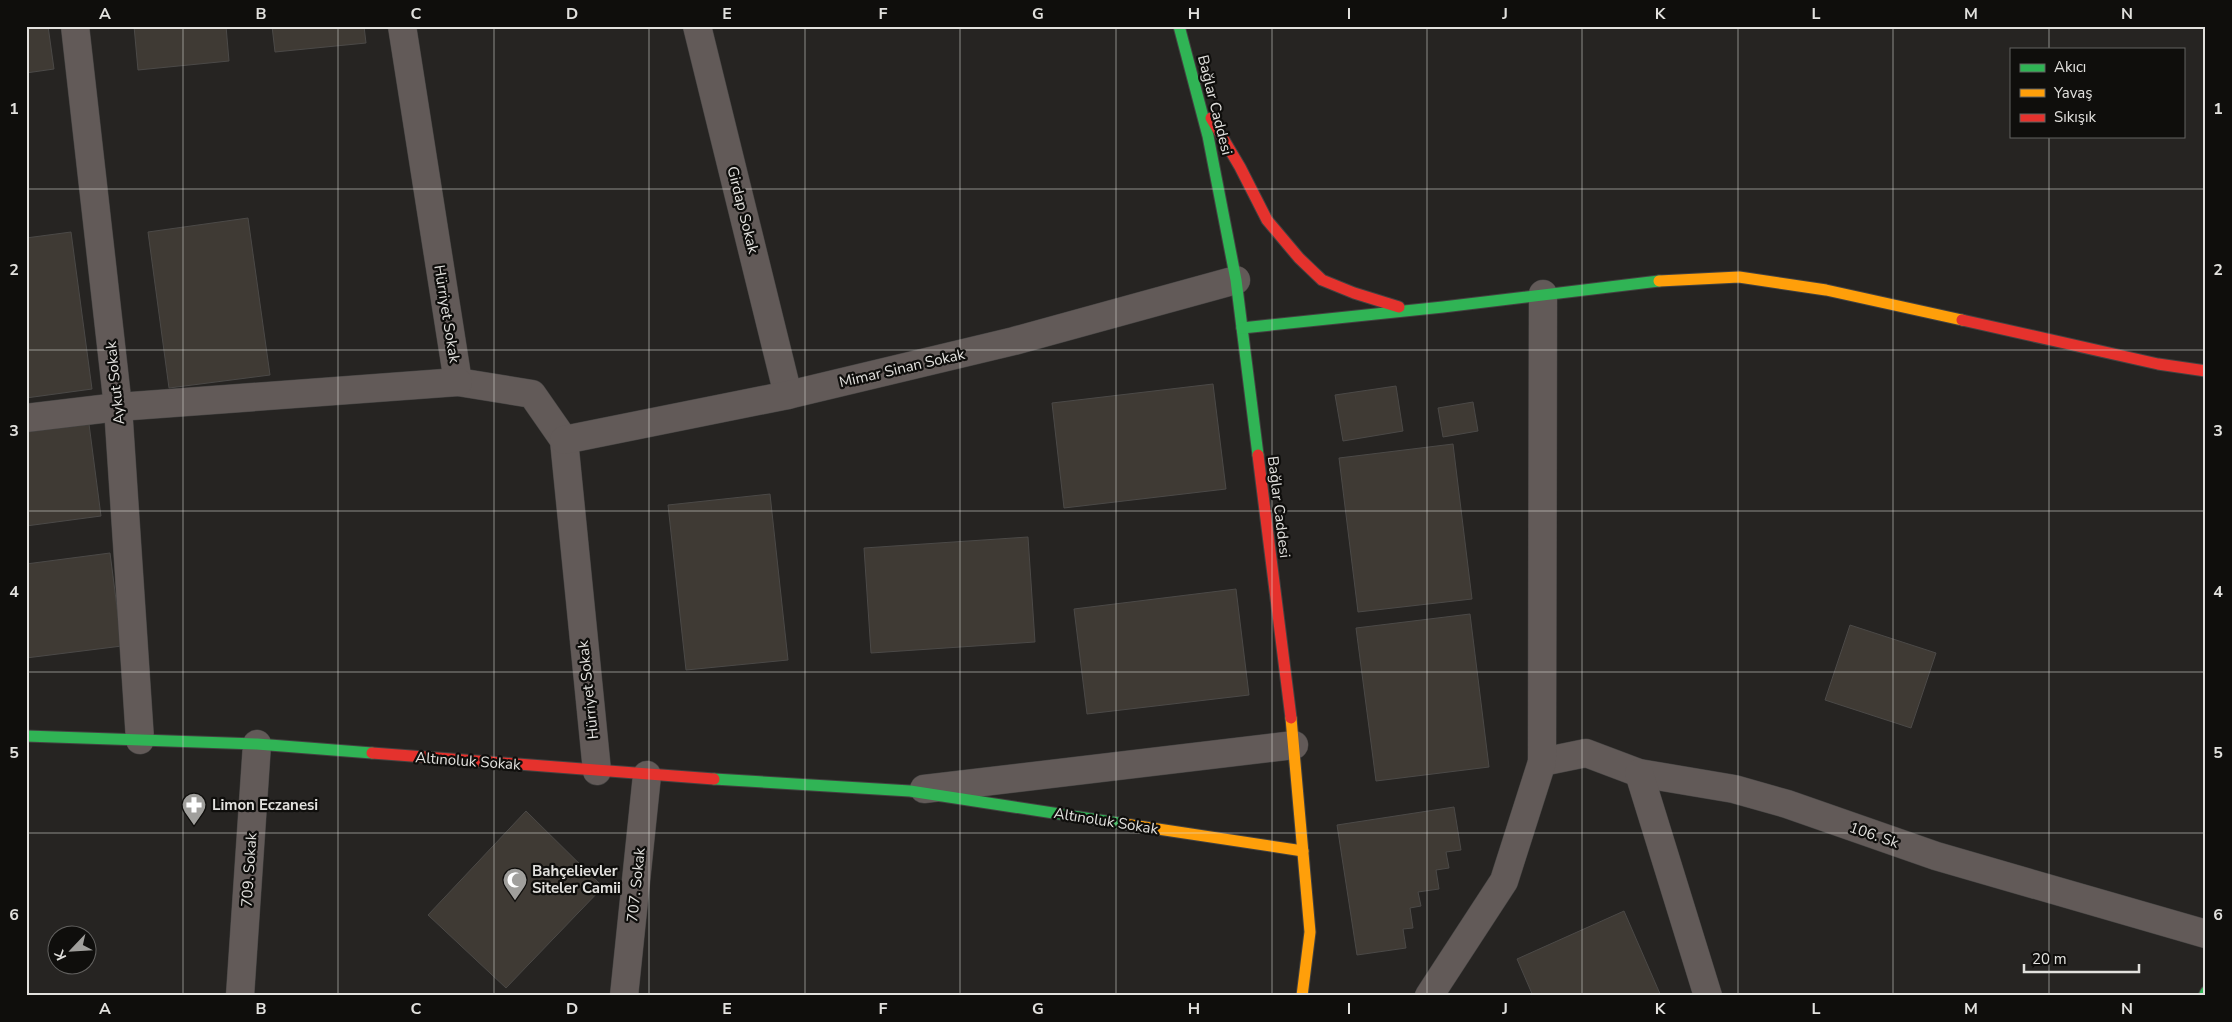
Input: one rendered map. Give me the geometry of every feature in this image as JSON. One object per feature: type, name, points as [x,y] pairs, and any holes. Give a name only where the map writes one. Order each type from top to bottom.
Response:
[{"type":"street","name":"Aykut Sokak","points":[[75,26],[118,407],[140,740]]},
{"type":"street","name":"Hürriyet Sokak","points":[[402,26],[458,382],[532,394],[564,440],[596,770]]},
{"type":"street","name":"Girdap Sokak","points":[[697,26],[788,395]]},
{"type":"street","name":"Bağlar Caddesi","points":[[1179,26],[1208,136],[1236,280],[1294,745],[1310,932],[1302,996]]},
{"type":"street","points":[[1197,94],[1240,167],[1267,220],[1299,258],[1322,280],[1397,307],[1443,307]]},
{"type":"street","points":[[1242,328],[1443,307],[1648,281],[1738,278],[1826,290],[2158,364],[2206,371]]},
{"type":"street","name":"Mimar Sinan Sokak","points":[[564,440],[788,395],[1014,341],[1236,280]]},
{"type":"street","points":[[1429,996],[1504,881],[1542,762],[1543,294]]},
{"type":"street","points":[[2158,364],[2206,385]]},
{"type":"street","points":[[26,418],[118,407],[458,382]]},
{"type":"street","name":"Altınoluk Sokak","points":[[26,736],[257,744],[648,774],[910,791],[1303,851]]},
{"type":"street","name":"709. Sokak","points":[[240,996],[257,744]]},
{"type":"street","name":"Altınoluk Sokak","points":[[910,791],[1294,745]]},
{"type":"street","name":"106. Sk","points":[[1542,762],[1586,753],[1639,773],[1734,789],[1787,804],[1936,856],[2206,934]]},
{"type":"street","points":[[1639,773],[1708,996]]},
{"type":"street","name":"707. Sokak","points":[[624,996],[648,774]]},
{"type":"street","points":[[2204,996],[2206,992]]},
{"type":"building","points":[[26,26],[48,26],[54,69],[26,73]]},
{"type":"building","points":[[134,26],[226,26],[229,61],[138,70]]},
{"type":"building","points":[[272,26],[364,26],[366,43],[275,52]]},
{"type":"building","points":[[248,218],[270,375],[169,388],[148,232]]},
{"type":"building","points":[[71,232],[92,389],[26,398],[26,238]]},
{"type":"building","points":[[1213,384],[1226,489],[1064,508],[1052,403]]},
{"type":"building","points":[[1396,386],[1403,431],[1343,441],[1335,395]]},
{"type":"building","points":[[1473,402],[1478,431],[1443,437],[1438,408]]},
{"type":"building","points":[[89,424],[101,516],[26,526],[26,432]]},
{"type":"building","points":[[1453,444],[1472,599],[1358,612],[1339,458]]},
{"type":"building","points":[[770,494],[788,660],[686,670],[668,505]]},
{"type":"building","points":[[1028,537],[1035,642],[871,653],[864,548]]},
{"type":"building","points":[[110,553],[122,646],[26,658],[26,564]]},
{"type":"building","points":[[1236,589],[1249,695],[1087,714],[1074,609]]},
{"type":"building","points":[[1470,614],[1489,767],[1376,781],[1356,628]]},
{"type":"building","points":[[1850,625],[1936,653],[1911,728],[1825,700]]},
{"type":"building","points":[[1454,807],[1461,850],[1446,852],[1449,868],[1436,870],[1439,889],[1418,892],[1421,906],[1410,908],[1413,928],[1403,929],[1406,948],[1357,955],[1337,825]]},
{"type":"building","name":"Bahçelievler Siteler Camii","points":[[526,811],[603,887],[506,988],[428,915]]},
{"type":"building","points":[[1624,911],[1661,996],[1533,996],[1517,959]]},
{"type":"traffic: fast","points":[[1179,26],[1208,136],[1236,280],[1258,455]]},
{"type":"traffic: fast","points":[[1242,328],[1443,307],[1659,281]]},
{"type":"traffic: fast","points":[[26,736],[257,744],[372,753]]},
{"type":"traffic: fast","points":[[714,779],[910,791],[1125,824]]},
{"type":"traffic: fast","points":[[2204,996],[2206,992]]},
{"type":"traffic: slow","points":[[1659,281],[1739,277],[1826,290],[1962,320]]},
{"type":"traffic: slow","points":[[1291,718],[1310,932],[1302,996]]},
{"type":"traffic: slow","points":[[1125,824],[1303,851]]},
{"type":"traffic: jam","points":[[1211,118],[1240,167],[1267,220],[1299,258],[1322,280],[1354,293],[1399,307]]},
{"type":"traffic: jam","points":[[1962,320],[2158,364],[2206,371]]},
{"type":"traffic: jam","points":[[1258,455],[1291,718]]},
{"type":"traffic: jam","points":[[372,753],[714,779]]},
{"type":"place","name":"Limon Eczanesi","points":[[194,826]]},
{"type":"place","name":"Bahçelievler Siteler Camii","points":[[515,901]]}]
